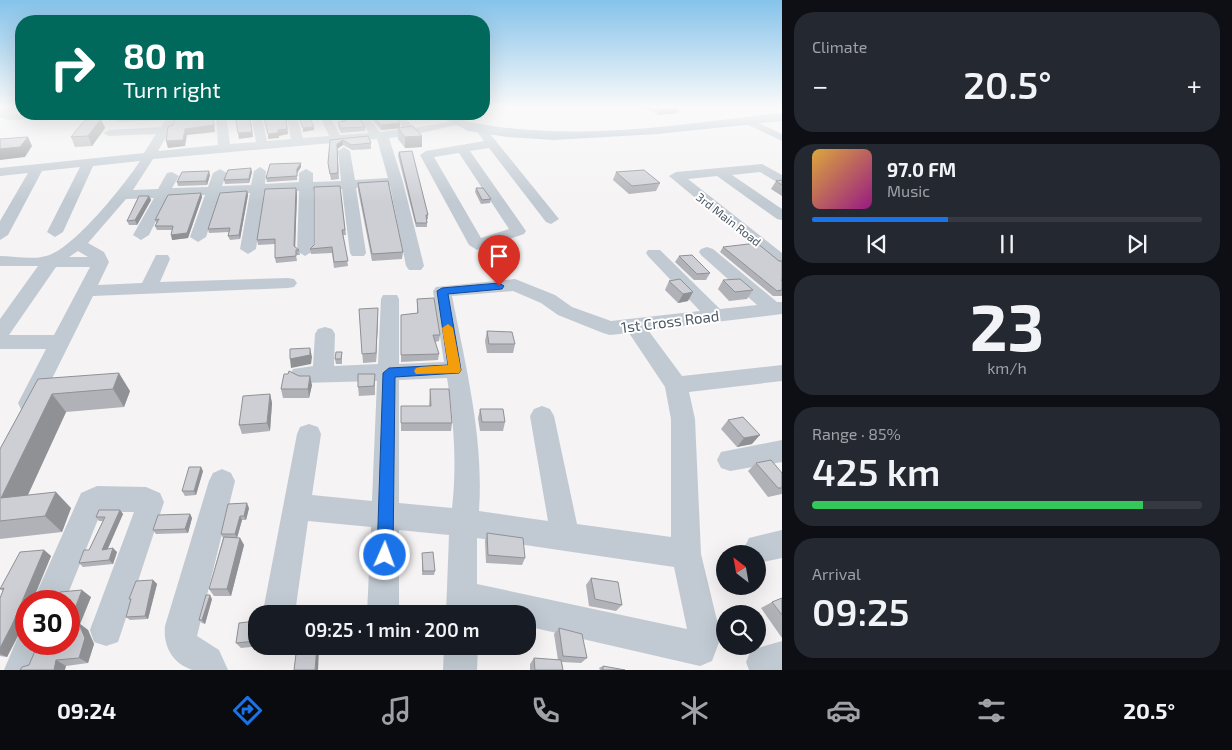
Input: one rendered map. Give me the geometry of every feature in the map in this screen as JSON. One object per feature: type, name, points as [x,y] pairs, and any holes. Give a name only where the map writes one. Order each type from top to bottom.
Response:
[{"type":"street","points":[[101,145],[105,139]]},
{"type":"street","points":[[0,333],[50,261],[78,244],[122,195],[157,139]]},
{"type":"street","points":[[223,139],[224,148]]},
{"type":"street","points":[[261,139],[262,145]]},
{"type":"street","points":[[0,172],[224,148],[333,139]]},
{"type":"street","points":[[381,139],[396,182],[415,266]]},
{"type":"street","points":[[487,139],[551,219]]},
{"type":"street","points":[[462,149],[518,231],[477,245],[426,155],[490,144]]},
{"type":"street","points":[[344,151],[358,254]]},
{"type":"street","points":[[56,232],[88,163]]},
{"type":"street","points":[[0,235],[37,168]]},
{"type":"street","points":[[718,171],[762,168],[782,181]]},
{"type":"street","points":[[248,249],[260,171]]},
{"type":"street","points":[[718,171],[782,216]]},
{"type":"street","name":"3rd Main Road","points":[[718,171],[676,176],[782,261]]},
{"type":"street","points":[[198,237],[220,173]]},
{"type":"street","points":[[142,235],[172,176]]},
{"type":"street","points":[[122,195],[259,187],[306,178],[349,184],[396,182]]},
{"type":"street","points":[[305,251],[306,178]]},
{"type":"street","points":[[78,244],[98,256],[101,262]]},
{"type":"street","points":[[707,252],[777,309]]},
{"type":"street","points":[[654,253],[716,316]]},
{"type":"street","points":[[148,289],[162,259]]},
{"type":"street","points":[[0,261],[101,262]]},
{"type":"street","points":[[20,418],[101,262]]},
{"type":"street","points":[[87,291],[288,283]]},
{"type":"street","name":"1st Cross Road","points":[[462,605],[462,550],[468,483],[466,425],[442,291],[515,285],[548,299],[564,311],[610,328],[777,309]]},
{"type":"street","points":[[383,605],[390,299]]},
{"type":"street","points":[[536,619],[700,649],[705,637],[686,554],[684,419],[676,385],[637,330]]},
{"type":"street","points":[[323,374],[325,334]]},
{"type":"street","points":[[0,342],[60,342]]},
{"type":"street","points":[[301,375],[455,370]]},
{"type":"street","points":[[676,385],[782,373]]},
{"type":"street","points":[[542,416],[565,537]]},
{"type":"street","points":[[280,605],[309,434]]},
{"type":"street","points":[[730,460],[782,451]]},
{"type":"street","points":[[211,670],[210,665],[202,656],[184,647],[180,638],[181,626],[222,481]]},
{"type":"street","points":[[54,590],[91,502],[97,499],[146,500],[150,502],[150,507],[106,630]]},
{"type":"street","points":[[297,507],[464,523],[686,554]]},
{"type":"street","points":[[21,670],[27,655]]},
{"type":"street","points":[[460,670],[461,655]]},
{"type":"building","points":[[0,139],[26,139],[20,147],[0,149]]},
{"type":"building","points":[[166,139],[183,139],[183,140],[166,141]]},
{"type":"building","points":[[369,139],[371,143],[351,145],[343,140],[337,144],[338,173],[330,174],[328,163],[330,140]]},
{"type":"building","points":[[412,151],[428,215],[426,215],[427,223],[416,223],[399,152]]},
{"type":"building","points":[[301,163],[297,169],[297,176],[266,178],[270,164]]},
{"type":"building","points":[[251,168],[249,179],[224,180],[228,170]]},
{"type":"building","points":[[644,170],[660,183],[632,186],[616,172]]},
{"type":"building","points":[[209,171],[206,181],[177,182],[182,172]]},
{"type":"building","points":[[388,181],[403,252],[372,254],[358,183]]},
{"type":"building","points":[[340,186],[345,230],[342,230],[348,261],[334,262],[332,247],[310,249],[314,245],[314,187]]},
{"type":"building","points":[[296,188],[294,246],[299,250],[296,250],[296,256],[275,258],[275,239],[257,240],[265,189]]},
{"type":"building","points":[[476,188],[483,188],[491,199],[482,200]]},
{"type":"building","points":[[247,191],[239,235],[228,236],[230,228],[208,229],[220,193]]},
{"type":"building","points":[[201,193],[187,233],[171,235],[173,226],[155,226],[159,219],[155,220],[168,195]]},
{"type":"building","points":[[139,196],[149,196],[135,220],[127,221]]},
{"type":"building","points":[[757,243],[779,261],[782,261],[782,290],[777,291],[723,247]]},
{"type":"building","points":[[692,255],[710,273],[697,274],[679,256]]},
{"type":"building","points":[[680,279],[693,292],[683,294],[669,281]]},
{"type":"building","points":[[740,279],[753,290],[735,292],[723,280]]},
{"type":"building","points":[[434,298],[440,335],[433,335],[439,354],[401,355],[401,315],[418,313],[417,299]]},
{"type":"building","points":[[378,308],[376,353],[362,354],[359,309]]},
{"type":"building","points":[[487,331],[512,332],[515,344],[489,344]]},
{"type":"building","points":[[310,348],[310,355],[290,359],[290,349]]},
{"type":"building","points":[[336,352],[342,352],[341,359],[335,359]]},
{"type":"building","points":[[289,371],[299,376],[310,376],[308,389],[281,389],[284,374],[288,374]]},
{"type":"building","points":[[119,373],[113,389],[52,394],[1,498],[56,492],[45,516],[0,521],[0,449],[38,379]]},
{"type":"building","points":[[358,374],[375,374],[374,386],[358,387]]},
{"type":"building","points":[[430,389],[449,389],[452,423],[401,423],[401,406],[431,406]]},
{"type":"building","points":[[270,394],[267,423],[239,425],[243,396]]},
{"type":"building","points":[[480,409],[503,409],[505,422],[482,422]]},
{"type":"building","points":[[743,417],[760,435],[744,438],[728,420]]},
{"type":"building","points":[[771,460],[782,473],[782,488],[778,488],[756,463]]},
{"type":"building","points":[[189,467],[201,467],[194,491],[182,491]]},
{"type":"building","points":[[247,503],[244,516],[240,516],[235,534],[221,534],[228,504]]},
{"type":"building","points":[[99,510],[120,510],[102,550],[113,548],[109,560],[79,563],[84,550],[89,550],[105,517],[96,517]]},
{"type":"building","points":[[190,514],[185,529],[153,530],[158,515]]},
{"type":"building","points":[[487,533],[523,538],[525,558],[488,555]]},
{"type":"building","points":[[224,537],[240,538],[227,589],[209,589]]},
{"type":"building","points":[[44,550],[27,590],[15,590],[15,618],[0,648],[0,598],[4,588],[0,589],[20,552]]},
{"type":"building","points":[[433,552],[435,571],[423,571],[422,553]]},
{"type":"building","points":[[591,578],[618,582],[622,605],[595,599]]},
{"type":"building","points":[[153,580],[145,616],[126,617],[131,599],[129,599],[136,581]]},
{"type":"building","points":[[206,595],[210,595],[202,620],[199,620]]},
{"type":"building","points":[[782,598],[782,615],[772,602]]},
{"type":"building","points":[[248,622],[248,642],[236,643],[239,623]]},
{"type":"building","points":[[80,626],[85,638],[80,655]]},
{"type":"building","points":[[559,628],[582,634],[587,658],[563,656]]},
{"type":"building","points":[[33,655],[80,655],[79,658],[56,660],[54,670],[20,670],[22,667],[29,665]]},
{"type":"building","points":[[296,655],[316,655],[315,670],[294,670]]},
{"type":"building","points":[[534,658],[561,660],[563,670],[535,670]]},
{"type":"building","points":[[603,666],[625,670],[603,670]]},
{"type":"slow traffic","points":[[420,371],[455,370],[448,328]]},
{"type":"route","points":[[385,555],[389,373],[455,370],[442,291],[499,286]]}]
